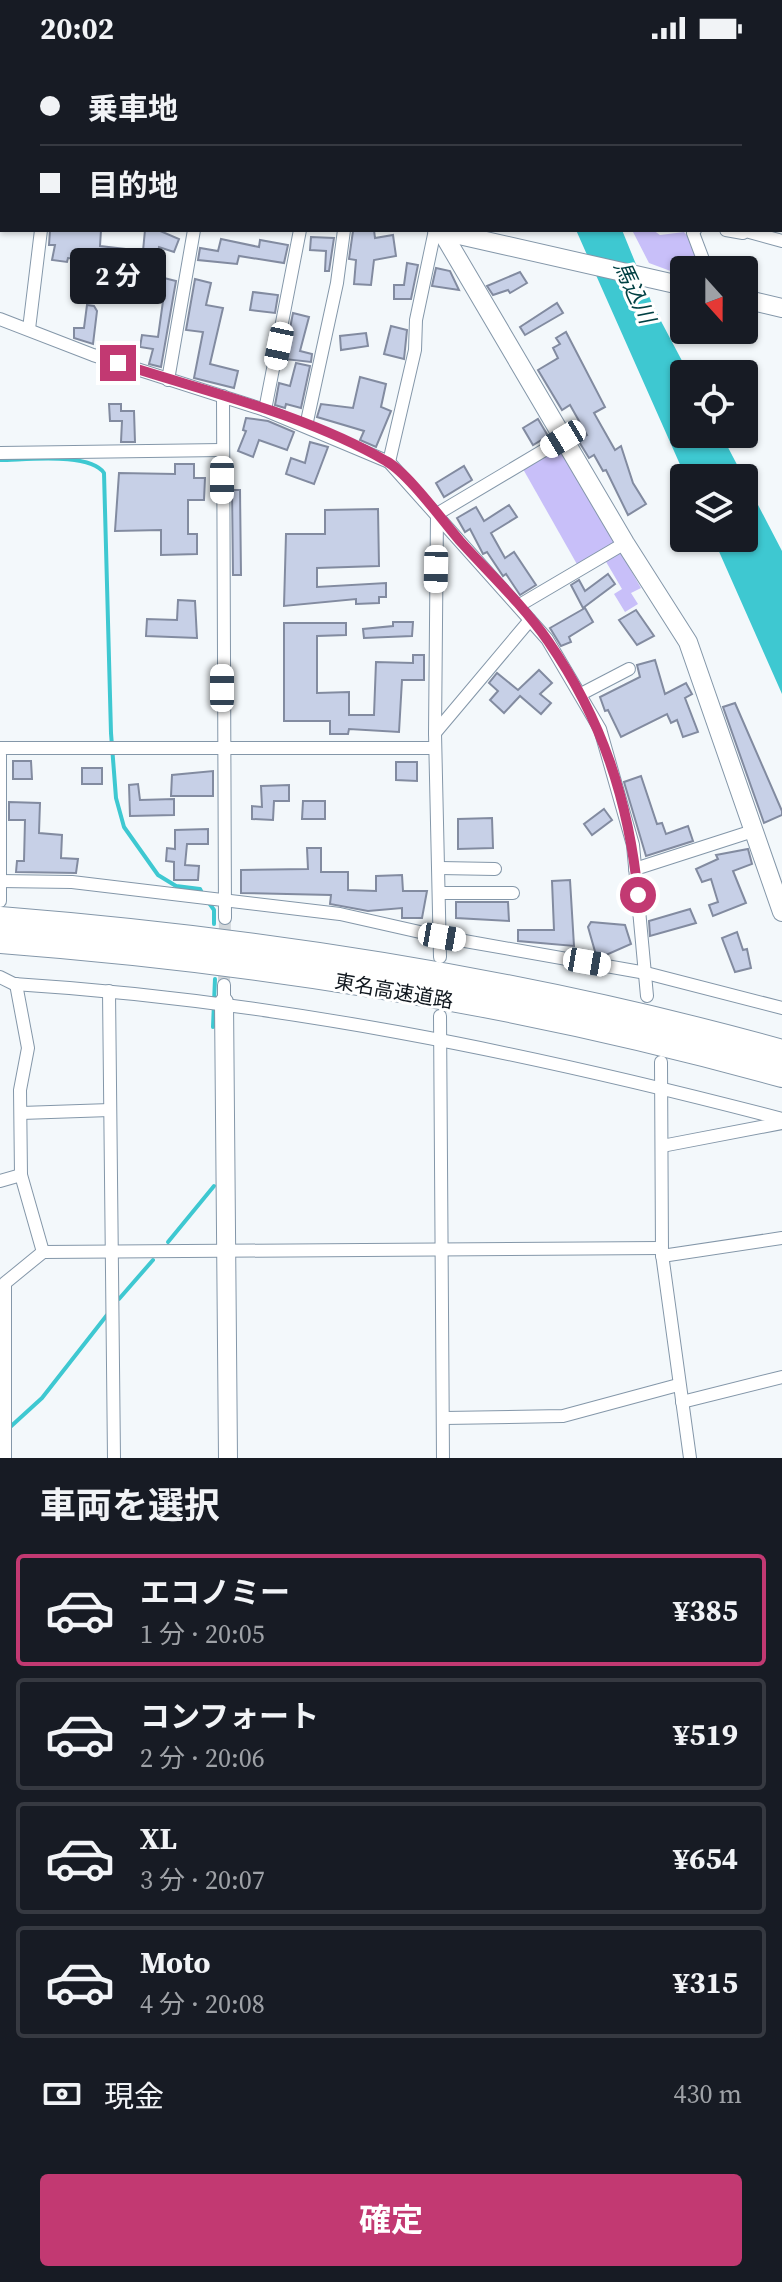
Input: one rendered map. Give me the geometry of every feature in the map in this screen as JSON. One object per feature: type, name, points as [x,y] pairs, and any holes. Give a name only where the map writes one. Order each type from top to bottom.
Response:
[{"type":"highway","name":"東名高速道路","points":[[0,919],[229,942],[397,968],[584,1005],[782,1052]]},
{"type":"highway","name":"東名高速道路","points":[[0,941],[222,964],[394,990],[565,1023],[782,1075]]},
{"type":"street","points":[[29,329],[41,232]]},
{"type":"street","points":[[168,380],[194,232]]},
{"type":"street","points":[[265,410],[300,232]]},
{"type":"street","points":[[306,426],[337,283],[344,232]]},
{"type":"street","points":[[389,462],[415,350],[416,320],[438,232]]},
{"type":"street","points":[[440,232],[625,543],[688,642],[782,912]]},
{"type":"street","points":[[448,232],[670,282]]},
{"type":"street","points":[[694,232],[702,256]]},
{"type":"street","points":[[747,232],[782,241]]},
{"type":"street","points":[[758,302],[782,308]]},
{"type":"street","points":[[0,319],[168,380],[265,410],[389,462],[547,639],[600,729],[611,761],[635,869],[647,996]]},
{"type":"street","points":[[223,396],[219,900],[225,918]]},
{"type":"street","points":[[437,514],[563,439]]},
{"type":"street","points":[[0,453],[222,450]]},
{"type":"street","points":[[437,514],[435,748],[442,937],[440,957]]},
{"type":"street","points":[[518,606],[625,543]]},
{"type":"street","points":[[435,733],[530,620]]},
{"type":"street","points":[[581,694],[629,669]]},
{"type":"street","points":[[0,748],[435,748]]},
{"type":"street","points":[[0,755],[0,901]]},
{"type":"street","points":[[635,869],[753,831]]},
{"type":"street","points":[[440,868],[495,869]]},
{"type":"street","points":[[1,881],[72,882],[340,914],[442,937],[646,973],[782,1008]]},
{"type":"street","points":[[440,893],[513,893]]},
{"type":"street","points":[[0,977],[15,984],[219,997],[439,1039],[660,1087],[782,1121]]},
{"type":"street","points":[[0,993],[15,984]]},
{"type":"street","points":[[15,984],[28,1048],[21,1078],[21,1175],[43,1252]]},
{"type":"street","points":[[109,991],[114,1458]]},
{"type":"street","points":[[219,997],[227,1250],[228,1458]]},
{"type":"street","points":[[440,1016],[443,1458]]},
{"type":"street","points":[[661,1062],[662,1252],[690,1458]]},
{"type":"street","points":[[21,1113],[110,1110]]},
{"type":"street","points":[[662,1146],[782,1121]]},
{"type":"street","points":[[0,1181],[21,1175]]},
{"type":"street","points":[[5,1458],[5,1283],[43,1252],[442,1249],[662,1252],[782,1238]]},
{"type":"street","points":[[682,1402],[782,1377]]},
{"type":"street","points":[[444,1418],[563,1416],[678,1385]]},
{"type":"shaded area","points":[[633,232],[656,232],[660,235],[684,232],[695,245],[699,256],[670,256],[670,271],[649,263]]},
{"type":"shaded area","points":[[561,449],[617,543],[578,566],[523,469]]},
{"type":"shaded area","points":[[621,553],[641,588],[631,593],[638,604],[625,612],[614,594],[622,589],[605,560]]},
{"type":"water","name":"馬込川","points":[[577,232],[623,232],[670,344],[673,344],[682,360],[670,360],[670,442]]},
{"type":"water","points":[[673,448],[728,448],[737,464],[680,464]]},
{"type":"water","points":[[758,505],[782,551],[782,694],[719,552],[758,552]]},
{"type":"building","points":[[50,232],[101,232],[100,246],[143,251],[145,232],[163,232],[179,239],[174,252],[159,247],[156,273],[106,268],[107,262],[68,258],[67,262],[52,260],[55,245],[49,245]]},
{"type":"building","points":[[353,232],[374,232],[375,238],[393,235],[396,256],[374,260],[371,285],[354,284],[356,260],[349,259]]},
{"type":"building","points":[[311,237],[334,238],[329,271],[325,271],[326,251],[310,250]]},
{"type":"building","points":[[221,239],[259,247],[260,240],[288,245],[284,263],[239,256],[237,264],[198,260],[200,248],[218,251]]},
{"type":"building","points":[[407,263],[418,265],[411,299],[394,299],[394,285],[404,285]]},
{"type":"building","points":[[436,268],[450,271],[459,290],[432,286]]},
{"type":"building","points":[[520,272],[527,283],[510,293],[508,290],[493,295],[487,286]]},
{"type":"building","points":[[160,277],[176,281],[161,367],[149,364],[153,349],[140,347],[142,335],[158,337],[164,294],[156,293]]},
{"type":"building","points":[[195,279],[211,283],[206,305],[223,308],[210,364],[238,371],[234,388],[194,378],[203,332],[186,330]]},
{"type":"building","points":[[253,292],[278,295],[275,313],[250,310]]},
{"type":"building","points":[[557,303],[563,313],[525,335],[520,327]]},
{"type":"building","points":[[87,305],[94,306],[97,311],[93,344],[74,338],[74,328],[84,328]]},
{"type":"building","points":[[293,313],[309,317],[300,351],[312,354],[311,362],[284,359]]},
{"type":"building","points":[[391,326],[407,330],[404,359],[384,354]]},
{"type":"building","points":[[566,332],[605,407],[594,413],[615,450],[621,446],[633,483],[646,504],[628,515],[606,470],[603,471],[594,455],[589,458],[578,440],[587,435],[570,405],[562,410],[538,370],[558,358],[553,348],[560,344],[556,338]]},
{"type":"building","points":[[366,333],[368,346],[341,350],[340,336]]},
{"type":"building","points":[[296,363],[310,366],[301,408],[275,405],[279,383],[290,386]]},
{"type":"building","points":[[360,377],[386,384],[381,407],[391,411],[376,447],[360,440],[364,431],[317,417],[321,404],[353,408]]},
{"type":"building","points":[[109,404],[121,404],[121,411],[134,411],[135,442],[121,442],[122,421],[110,421]]},
{"type":"building","points":[[246,418],[268,421],[294,432],[287,450],[259,440],[253,457],[238,451],[246,431],[243,430]]},
{"type":"building","points":[[538,419],[548,436],[533,445],[523,428]]},
{"type":"building","points":[[310,442],[328,447],[314,484],[286,474],[291,458],[305,463]]},
{"type":"building","points":[[175,464],[194,464],[194,478],[205,478],[204,500],[188,500],[188,534],[197,534],[197,554],[161,555],[161,530],[115,531],[119,473],[175,474]]},
{"type":"building","points":[[464,466],[472,480],[444,497],[436,483]]},
{"type":"building","points":[[232,490],[240,490],[241,575],[233,575]]},
{"type":"building","points":[[509,505],[517,517],[491,533],[505,558],[514,552],[536,585],[520,595],[487,552],[483,554],[470,529],[465,532],[457,518],[476,507],[484,521]]},
{"type":"building","points":[[378,509],[379,566],[317,568],[317,587],[386,583],[386,597],[379,597],[379,603],[356,604],[356,599],[284,606],[286,534],[325,534],[325,510]]},
{"type":"building","points":[[608,574],[615,584],[583,608],[571,585],[579,580],[585,591]]},
{"type":"building","points":[[178,600],[195,601],[197,638],[146,636],[147,619],[177,620]]},
{"type":"building","points":[[585,608],[593,622],[569,637],[571,642],[561,646],[550,628]]},
{"type":"building","points":[[636,610],[654,636],[637,645],[619,620]]},
{"type":"building","points":[[393,622],[413,622],[412,636],[364,638],[363,629],[393,626]]},
{"type":"building","points":[[284,623],[346,623],[346,635],[317,636],[317,693],[349,692],[349,715],[374,715],[376,662],[413,663],[413,655],[424,655],[424,680],[402,680],[399,732],[349,729],[348,734],[330,734],[330,721],[284,721]]},
{"type":"building","points":[[655,660],[665,694],[686,683],[692,694],[685,698],[698,732],[683,737],[677,720],[671,723],[667,714],[621,737],[600,697],[640,677],[637,665]]},
{"type":"building","points":[[539,670],[552,683],[540,694],[551,703],[541,714],[520,696],[504,713],[490,700],[498,691],[489,683],[497,673],[518,690]]},
{"type":"building","points":[[735,703],[782,811],[782,815],[764,823],[723,707]]},
{"type":"building","points":[[13,761],[31,761],[32,779],[13,779]]},
{"type":"building","points":[[396,762],[417,762],[417,781],[396,780]]},
{"type":"building","points":[[82,768],[102,768],[102,784],[82,784]]},
{"type":"building","points":[[213,771],[213,796],[171,796],[172,775]]},
{"type":"building","points":[[641,776],[657,824],[662,823],[666,834],[688,826],[693,841],[646,856],[624,782]]},
{"type":"building","points":[[138,784],[140,800],[174,799],[174,815],[130,816],[129,785]]},
{"type":"building","points":[[289,785],[289,801],[274,801],[273,820],[252,819],[252,806],[262,807],[261,786]]},
{"type":"building","points":[[303,801],[325,801],[325,819],[302,819]]},
{"type":"building","points":[[9,802],[40,803],[39,833],[62,835],[61,858],[78,859],[76,873],[16,872],[17,861],[24,861],[25,820],[9,820]]},
{"type":"building","points":[[604,809],[612,820],[592,835],[584,824]]},
{"type":"building","points":[[492,818],[493,848],[458,849],[458,819]]},
{"type":"building","points":[[208,829],[208,844],[187,844],[185,865],[199,866],[198,880],[174,880],[174,862],[166,861],[167,848],[175,849],[175,830]]},
{"type":"building","points":[[307,848],[321,848],[321,872],[348,872],[348,890],[376,891],[376,876],[402,875],[403,891],[427,891],[422,918],[402,918],[402,908],[368,911],[330,904],[331,895],[241,893],[241,870],[308,869]]},
{"type":"building","points":[[748,849],[752,864],[733,871],[746,903],[713,916],[709,905],[718,902],[711,879],[702,882],[696,869],[718,859],[716,855]]},
{"type":"building","points":[[570,880],[574,946],[518,941],[518,930],[554,930],[552,881]]},
{"type":"building","points":[[456,902],[508,902],[509,921],[456,918]]},
{"type":"building","points":[[690,909],[696,923],[650,936],[649,921]]},
{"type":"building","points":[[591,922],[625,925],[631,944],[606,955],[596,955],[588,927]]},
{"type":"building","points":[[737,932],[743,950],[747,949],[751,968],[735,972],[722,938]]},
{"type":"waterway","points":[[0,460],[72,460],[97,466],[104,473],[111,733],[116,798],[124,827],[158,875],[176,886],[200,889],[202,893]]},
{"type":"waterway","points":[[207,900],[214,910],[214,924]]},
{"type":"waterway","points":[[213,1027],[215,979]]},
{"type":"waterway","points":[[168,1242],[214,1186]]},
{"type":"waterway","points":[[119,1299],[153,1260]]},
{"type":"waterway","points":[[8,1429],[42,1398],[107,1315]]},
{"type":"tunnel","points":[[224,985],[225,918]]},
{"type":"route","points":[[118,363],[265,410],[389,462],[547,639],[581,694],[600,729],[611,761],[633,845],[638,895]]}]
